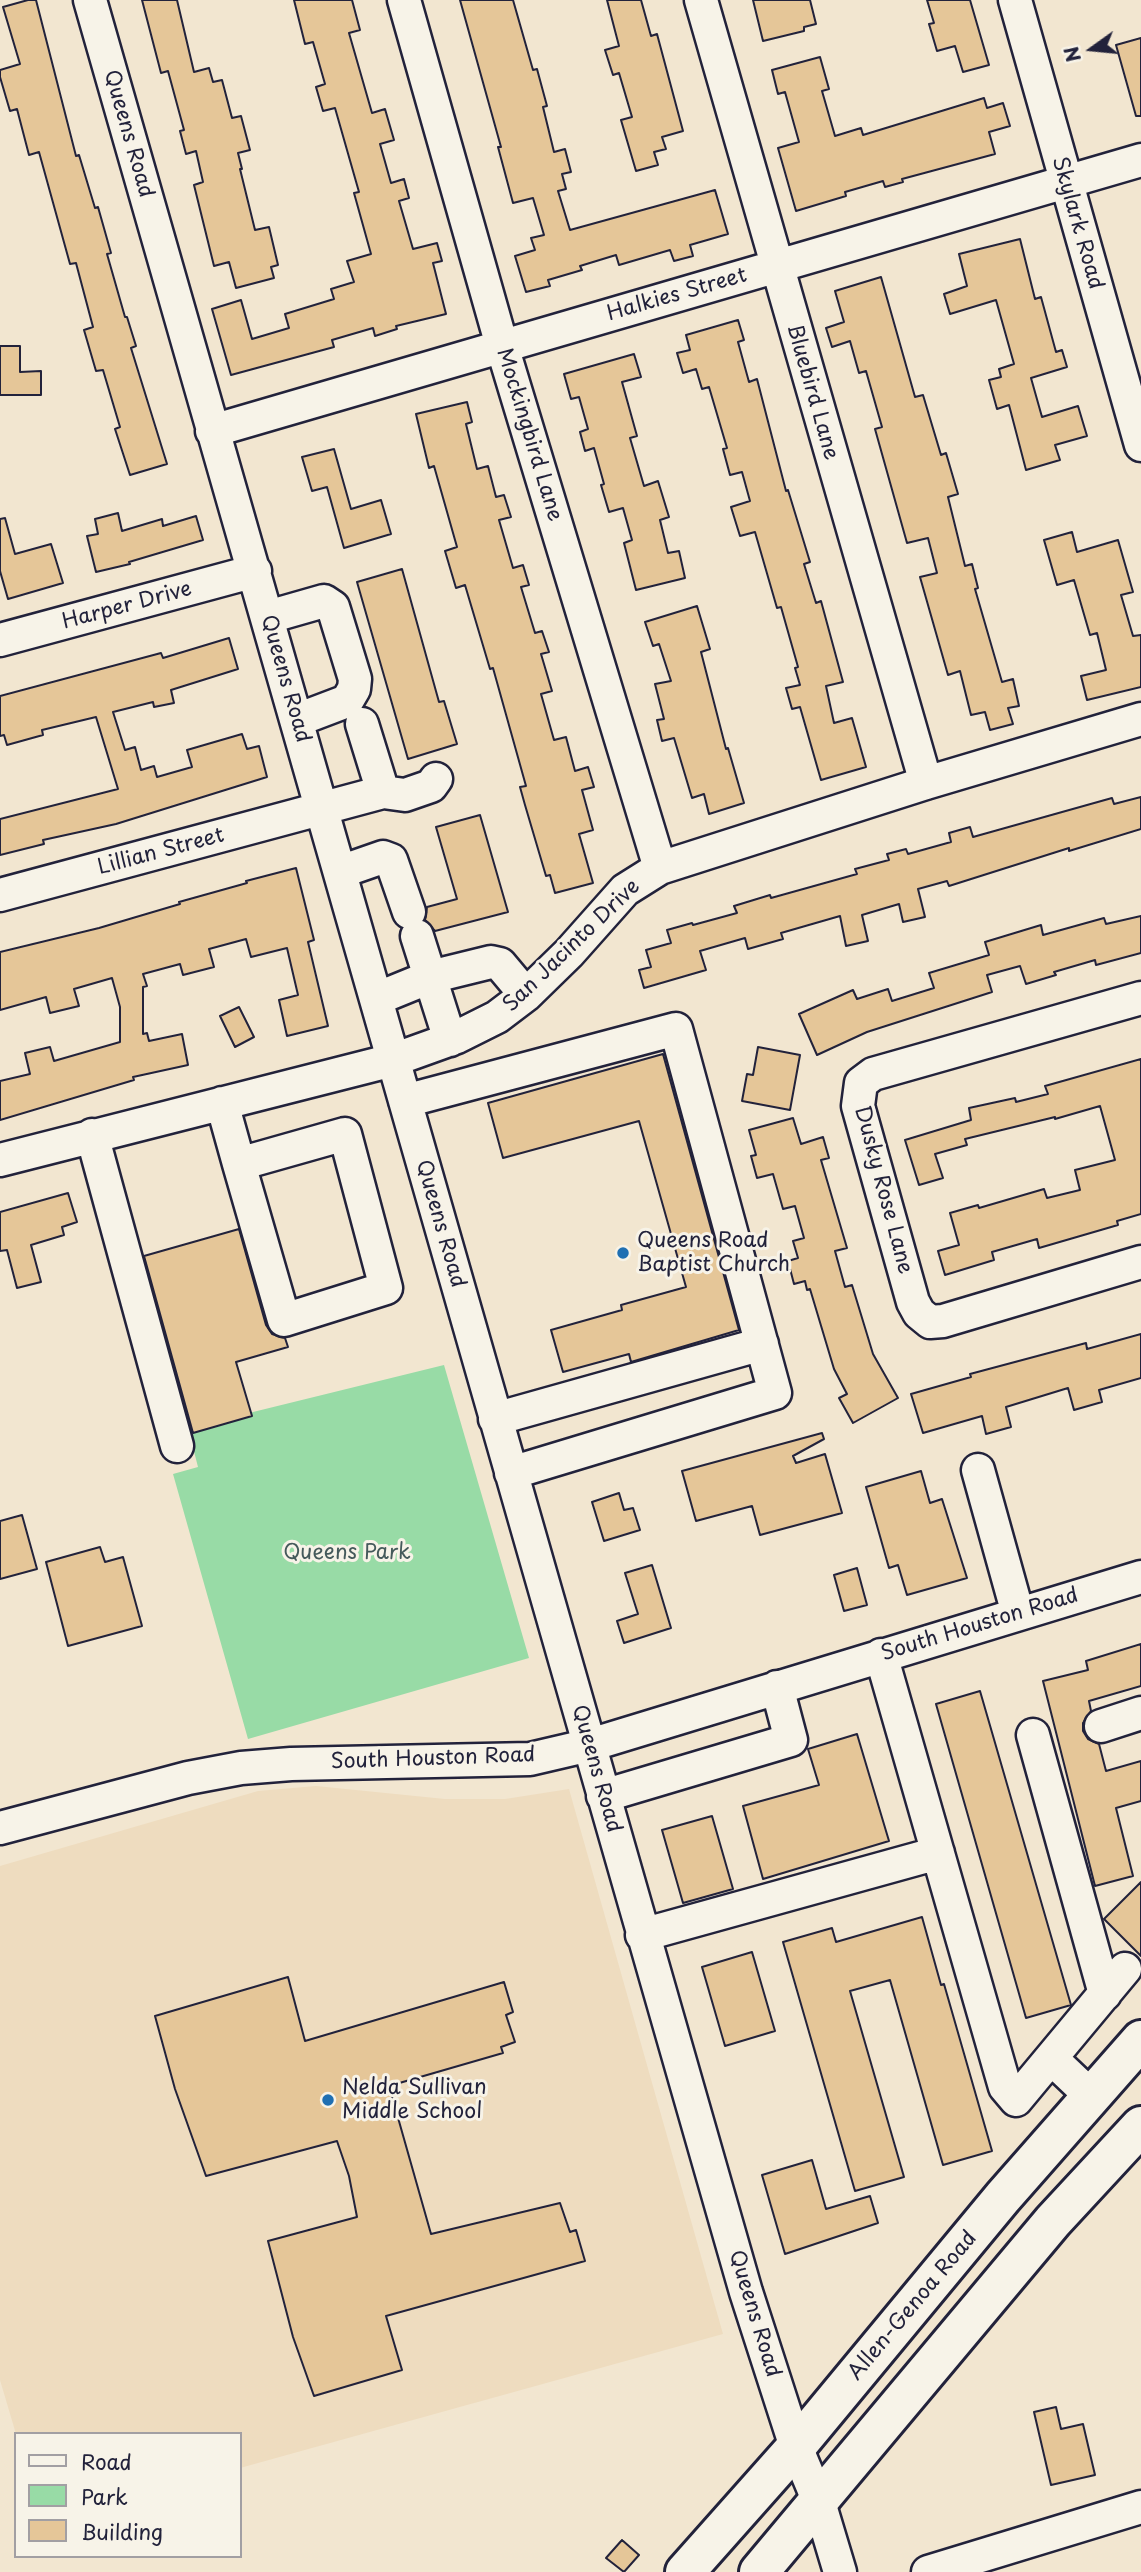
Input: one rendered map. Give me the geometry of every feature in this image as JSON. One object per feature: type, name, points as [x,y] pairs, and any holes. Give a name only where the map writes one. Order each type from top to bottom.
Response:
[{"type":"main road","name":"Allen-Genoa Road","points":[[685,2572],[796,2447],[1003,2197],[1141,2040]]},
{"type":"main road","points":[[759,2572],[1053,2221],[1138,2129],[1091,2096]]},
{"type":"street","name":"Queens Road","points":[[90,0],[746,2292],[796,2447],[819,2502],[840,2572]]},
{"type":"street","name":"Mockingbird Lane","points":[[404,0],[502,346],[660,868]]},
{"type":"street","name":"Bluebird Lane","points":[[701,0],[926,783]]},
{"type":"street","name":"Skylark Road","points":[[1015,0],[1141,445]]},
{"type":"street","name":"Halkies Street","points":[[212,431],[1141,160]]},
{"type":"street","name":"Harper Drive","points":[[0,640],[255,571]]},
{"type":"street","points":[[268,617],[324,601],[333,607],[355,679],[354,689],[347,701],[297,720]]},
{"type":"street","name":"San Jacinto Drive","points":[[0,1160],[393,1060],[450,1040],[498,1017],[526,995],[569,953],[625,890],[660,868],[926,783],[1141,719]]},
{"type":"street","points":[[362,724],[383,792]]},
{"type":"street","name":"Lillian Street","points":[[0,895],[383,792],[405,795],[431,786],[436,779]]},
{"type":"street","points":[[340,872],[383,857],[391,860],[450,1040]]},
{"type":"street","points":[[376,999],[430,977],[491,962],[500,964],[526,995]]},
{"type":"street","name":"Dusky Rose Lane","points":[[1141,998],[873,1074],[861,1083],[858,1106],[912,1302],[919,1313],[930,1322],[943,1321],[1141,1262]]},
{"type":"street","points":[[405,1101],[676,1029],[775,1393],[511,1473]]},
{"type":"street","points":[[222,1102],[239,1164],[284,1320],[386,1288],[345,1135],[239,1164]]},
{"type":"street","points":[[92,1135],[177,1446]]},
{"type":"street","points":[[495,1419],[762,1344]]},
{"type":"street","points":[[978,1470],[1018,1614]]},
{"type":"street","name":"South Houston Road","points":[[0,1828],[188,1778],[241,1768],[291,1764],[530,1759],[590,1745],[1141,1577]]},
{"type":"street","points":[[881,1656],[1005,2087],[1016,2100],[1125,1969]]},
{"type":"street","points":[[603,1796],[791,1740],[778,1687]]},
{"type":"street","points":[[1101,1726],[1141,1713]]},
{"type":"street","points":[[1033,1735],[1105,1993]]},
{"type":"street","points":[[642,1935],[939,1853]]},
{"type":"street","points":[[1052,2059],[1091,2096]]},
{"type":"street","points":[[928,2572],[1141,2507]]},
{"type":"shaded area","name":"Nelda Sullivan Middle School","points":[[316,1786],[445,1799],[505,1799],[569,1789],[723,2334],[242,2467],[242,2432],[15,2432],[0,2380],[0,1866],[258,1791]]},
{"type":"green space","name":"Queens Park","points":[[444,1365],[529,1658],[248,1739],[173,1474],[198,1467],[188,1428]]},
{"type":"building","points":[[36,0],[76,156],[79,155],[95,208],[98,207],[111,253],[107,254],[136,346],[131,348],[167,464],[130,475],[115,429],[120,427],[103,370],[96,371],[84,330],[93,327],[76,263],[70,264],[39,152],[29,155],[17,109],[10,111],[0,77],[0,70],[20,64],[3,7]]},
{"type":"building","points":[[142,0],[177,0],[194,72],[209,68],[213,82],[222,80],[232,118],[241,116],[250,150],[238,153],[240,169],[255,230],[269,227],[278,265],[271,267],[274,278],[236,288],[229,262],[214,266],[194,185],[203,182],[196,151],[186,154],[180,131],[184,130],[168,71],[161,73]]},
{"type":"building","points":[[294,0],[352,0],[360,30],[349,33],[372,113],[385,109],[394,140],[380,144],[391,183],[404,179],[409,198],[399,201],[413,249],[437,243],[442,261],[433,263],[446,314],[396,326],[397,329],[375,336],[373,328],[332,340],[334,347],[231,375],[212,309],[241,300],[252,339],[289,328],[285,314],[334,299],[331,289],[354,282],[347,261],[371,254],[354,193],[359,192],[335,108],[323,111],[316,87],[325,84],[313,42],[305,44]]},
{"type":"building","points":[[460,0],[513,0],[533,70],[537,69],[547,106],[543,107],[554,152],[565,149],[571,172],[562,174],[566,189],[558,191],[570,230],[715,190],[728,234],[690,245],[693,256],[674,261],[670,250],[619,265],[616,255],[580,266],[582,270],[548,280],[550,286],[526,292],[515,256],[535,250],[531,238],[544,235],[533,198],[513,203],[498,147],[501,147]]},
{"type":"building","points":[[607,0],[641,0],[651,36],[657,34],[683,131],[662,137],[666,149],[654,152],[658,165],[636,171],[621,120],[632,117],[619,73],[613,75],[605,50],[619,46]]},
{"type":"building","points":[[753,0],[810,0],[816,24],[804,27],[804,31],[763,41]]},
{"type":"building","points":[[927,0],[970,0],[989,65],[963,72],[955,46],[937,51],[929,24],[934,23]]},
{"type":"building","points":[[1141,38],[1141,116],[1136,116],[1116,45]]},
{"type":"building","points":[[820,57],[829,89],[822,91],[835,136],[861,128],[863,135],[984,98],[987,108],[1003,103],[1010,126],[989,132],[995,154],[902,179],[903,182],[885,187],[883,181],[845,192],[846,196],[796,211],[778,148],[799,142],[785,92],[778,94],[772,70]]},
{"type":"building","points":[[1020,239],[1035,299],[1041,297],[1056,352],[1062,350],[1067,367],[1031,378],[1042,417],[1078,406],[1087,436],[1055,445],[1060,460],[1026,470],[1009,405],[997,409],[989,380],[1001,377],[999,369],[1014,364],[996,300],[950,314],[944,294],[967,286],[959,254]]},
{"type":"building","points":[[881,277],[915,397],[923,395],[941,455],[946,453],[958,494],[948,497],[965,566],[972,564],[978,588],[975,589],[1002,682],[1013,679],[1019,706],[1008,708],[1013,724],[990,730],[985,712],[971,715],[960,671],[948,675],[920,577],[937,573],[928,538],[907,543],[875,429],[882,427],[866,371],[859,373],[850,341],[832,347],[826,328],[844,322],[835,291]]},
{"type":"building","points":[[738,320],[744,340],[738,342],[749,382],[757,379],[786,491],[788,490],[810,562],[804,564],[816,603],[821,601],[843,682],[826,686],[834,723],[852,718],[866,767],[821,780],[800,707],[792,709],[786,688],[800,685],[795,668],[798,667],[781,607],[777,608],[755,532],[740,536],[731,507],[750,501],[742,472],[730,475],[723,449],[727,448],[709,387],[702,389],[696,369],[683,373],[677,353],[690,350],[686,335]]},
{"type":"building","points":[[0,346],[20,346],[20,372],[41,371],[41,395],[0,395]]},
{"type":"building","points":[[634,354],[641,377],[622,382],[637,436],[630,438],[644,486],[658,481],[669,517],[660,520],[668,553],[679,551],[685,578],[636,590],[624,543],[632,540],[623,508],[609,512],[594,448],[585,451],[580,432],[588,429],[579,397],[571,399],[564,374]]},
{"type":"building","points":[[467,402],[472,422],[466,424],[477,469],[488,466],[496,497],[504,495],[511,517],[499,520],[513,568],[523,565],[529,585],[521,587],[535,633],[542,631],[549,652],[541,654],[552,691],[541,694],[554,740],[566,737],[575,771],[588,767],[594,787],[582,790],[593,830],[579,834],[593,883],[555,893],[550,875],[546,876],[520,787],[526,786],[493,668],[490,669],[465,585],[456,588],[445,551],[457,547],[434,466],[429,468],[416,414]]},
{"type":"building","points":[[334,449],[351,509],[381,500],[391,534],[344,548],[327,487],[312,491],[302,457]]},
{"type":"building","points":[[118,513],[122,531],[162,519],[163,526],[196,516],[203,540],[96,572],[87,536],[98,534],[95,519]]},
{"type":"building","points":[[5,518],[15,554],[51,544],[63,583],[8,599],[0,571],[0,519]]},
{"type":"building","points":[[1072,532],[1077,552],[1118,540],[1133,592],[1121,595],[1133,636],[1141,635],[1141,687],[1087,700],[1081,676],[1106,670],[1097,633],[1090,635],[1074,580],[1057,585],[1044,540]]},
{"type":"building","points":[[402,569],[439,702],[444,701],[457,744],[408,759],[357,582]]},
{"type":"building","points":[[697,606],[710,649],[701,652],[726,749],[728,748],[744,803],[709,814],[704,794],[692,798],[674,738],[662,741],[657,720],[664,719],[655,684],[671,681],[659,644],[653,646],[645,622]]},
{"type":"building","points":[[229,638],[238,669],[171,690],[174,703],[154,707],[153,702],[113,712],[125,750],[135,747],[141,770],[154,766],[157,777],[192,767],[187,750],[242,734],[247,749],[259,746],[267,777],[116,824],[43,840],[44,844],[0,855],[0,819],[118,789],[96,717],[42,730],[43,735],[7,745],[4,735],[0,736],[0,696],[161,653],[163,658]]},
{"type":"building","points":[[1141,797],[1141,829],[1069,851],[1069,848],[949,886],[947,881],[918,889],[925,917],[903,922],[899,904],[862,915],[868,941],[846,946],[840,916],[781,933],[783,939],[748,949],[745,938],[700,951],[706,970],[644,988],[639,970],[651,967],[646,950],[671,943],[667,930],[737,913],[734,906],[770,895],[771,898],[857,874],[855,869],[889,860],[887,854],[906,849],[908,854],[951,842],[949,833],[970,827],[973,837],[1112,798],[1114,804]]},
{"type":"building","points":[[480,815],[508,912],[435,931],[425,920],[427,907],[457,899],[436,827]]},
{"type":"building","points":[[296,868],[314,940],[308,942],[328,1026],[287,1036],[279,1000],[298,995],[287,948],[251,957],[246,939],[209,949],[214,967],[183,975],[180,964],[143,974],[147,986],[143,987],[143,1034],[147,1033],[149,1041],[182,1034],[188,1065],[133,1077],[134,1080],[0,1120],[0,1081],[30,1074],[25,1053],[50,1047],[54,1061],[120,1042],[120,1007],[112,978],[74,989],[79,1006],[50,1013],[46,997],[0,1010],[0,952],[99,928],[247,883],[246,881]]},
{"type":"building","points":[[1141,916],[1141,953],[1096,965],[1095,960],[1054,972],[1056,975],[1026,984],[1020,966],[987,975],[992,992],[867,1032],[817,1055],[799,1014],[853,990],[857,999],[888,989],[892,1001],[934,988],[929,973],[989,955],[985,942],[1041,925],[1043,935],[1104,918],[1106,924]]},
{"type":"building","points":[[239,1007],[254,1037],[235,1047],[220,1016]]},
{"type":"building","points":[[758,1047],[800,1055],[790,1110],[742,1101],[747,1074],[753,1075]]},
{"type":"building","points":[[663,1054],[739,1330],[631,1362],[629,1354],[563,1372],[551,1330],[622,1310],[621,1305],[686,1287],[639,1121],[503,1158],[488,1103]]},
{"type":"building","points":[[1141,1059],[1141,1214],[1117,1221],[1118,1225],[1039,1248],[1037,1239],[992,1252],[994,1260],[945,1275],[938,1251],[959,1245],[950,1213],[978,1205],[979,1208],[1044,1189],[1047,1198],[1080,1190],[1075,1170],[1115,1160],[1100,1106],[965,1139],[967,1145],[935,1154],[943,1178],[919,1185],[905,1140],[971,1120],[969,1108],[1015,1098],[1016,1102],[1048,1094],[1045,1086]]},
{"type":"building","points":[[793,1118],[801,1144],[823,1137],[829,1158],[821,1160],[847,1248],[835,1251],[845,1287],[852,1285],[873,1354],[898,1398],[853,1423],[839,1398],[847,1394],[834,1369],[810,1289],[807,1290],[805,1281],[794,1284],[788,1261],[798,1258],[793,1241],[804,1238],[795,1206],[783,1209],[773,1174],[757,1178],[751,1156],[756,1155],[749,1130]]},
{"type":"building","points":[[68,1193],[77,1222],[62,1227],[64,1235],[31,1245],[41,1282],[17,1288],[7,1250],[0,1251],[0,1212]]},
{"type":"building","points":[[239,1229],[266,1325],[272,1334],[285,1338],[288,1347],[236,1362],[252,1416],[193,1433],[144,1256]]},
{"type":"building","points":[[1141,1334],[1141,1378],[1099,1390],[1102,1402],[1074,1410],[1068,1388],[1006,1407],[1011,1427],[986,1434],[982,1416],[923,1433],[911,1394],[971,1377],[970,1374],[1086,1343],[1087,1349]]},
{"type":"building","points":[[822,1433],[824,1439],[793,1456],[796,1463],[825,1454],[842,1513],[760,1535],[752,1506],[696,1521],[682,1471]]},
{"type":"building","points":[[921,1471],[930,1503],[942,1499],[967,1578],[907,1595],[898,1565],[889,1568],[866,1487]]},
{"type":"building","points":[[619,1493],[624,1510],[633,1508],[640,1530],[604,1541],[592,1502]]},
{"type":"building","points":[[22,1515],[37,1569],[0,1579],[0,1521]]},
{"type":"building","points":[[100,1547],[105,1562],[123,1557],[142,1626],[68,1646],[46,1562]]},
{"type":"building","points":[[652,1565],[671,1628],[624,1643],[617,1621],[638,1614],[625,1573]]},
{"type":"building","points":[[857,1568],[867,1605],[844,1611],[834,1575]]},
{"type":"building","points":[[1141,1644],[1141,1686],[1089,1701],[1091,1711],[1083,1723],[1083,1731],[1088,1739],[1099,1744],[1106,1771],[1141,1761],[1141,1801],[1116,1808],[1133,1876],[1095,1886],[1043,1681],[1088,1670],[1086,1661]]},
{"type":"building","points":[[980,1691],[1071,2005],[1026,2018],[936,1704]]},
{"type":"building","points":[[857,1734],[889,1841],[763,1879],[743,1806],[819,1785],[808,1749]]},
{"type":"building","points":[[712,1816],[733,1889],[683,1903],[662,1830]]},
{"type":"building","points":[[1141,1882],[1141,1956],[1104,1919]]},
{"type":"building","points":[[922,1917],[992,2151],[943,2165],[890,1980],[850,1991],[904,2177],[855,2191],[783,1942],[832,1928],[836,1942]]},
{"type":"building","points":[[752,1952],[775,2031],[725,2046],[702,1967]]},
{"type":"building","points":[[288,1977],[305,2041],[504,1982],[513,2012],[506,2015],[515,2042],[501,2047],[503,2053],[389,2086],[431,2234],[560,2203],[570,2232],[576,2230],[585,2261],[386,2316],[402,2370],[314,2396],[293,2337],[268,2241],[357,2217],[349,2176],[337,2141],[206,2176],[175,2089],[155,2016]]},
{"type":"building","points":[[812,2160],[826,2209],[870,2196],[878,2223],[785,2254],[762,2175]]},
{"type":"building","points":[[1056,2407],[1061,2429],[1083,2424],[1095,2475],[1051,2485],[1034,2412]]},
{"type":"building","points":[[622,2540],[639,2555],[624,2572],[606,2558]]},
{"type":"place","name":"Queens Road Baptist Church","points":[[623,1253]]},
{"type":"place","name":"Nelda Sullivan Middle School","points":[[328,2100]]}]
